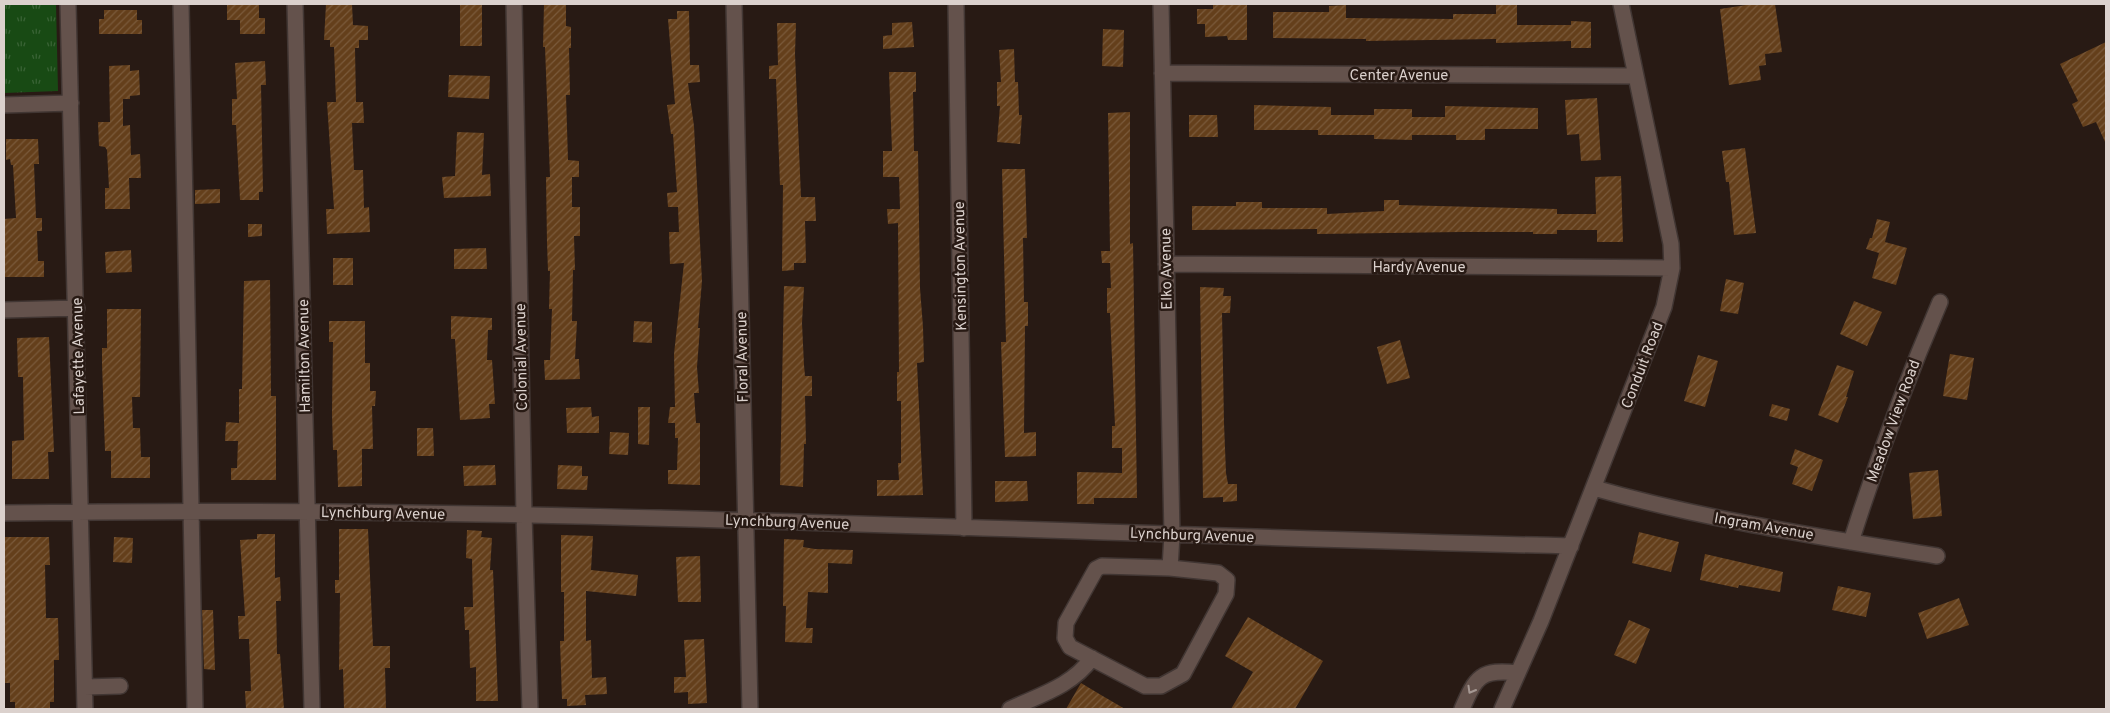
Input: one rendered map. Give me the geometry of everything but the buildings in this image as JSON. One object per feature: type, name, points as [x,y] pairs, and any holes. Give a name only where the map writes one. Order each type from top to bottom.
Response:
[{"type":"street","name":"Lafayette Avenue","points":[[68,4],[82,511],[85,709]]},
{"type":"street","points":[[181,4],[195,709]]},
{"type":"street","name":"Hamilton Avenue","points":[[295,4],[312,709]]},
{"type":"street","name":"Colonial Avenue","points":[[514,4],[524,516],[530,709]]},
{"type":"street","name":"Floral Avenue","points":[[734,4],[750,709]]},
{"type":"street","name":"Kensington Avenue","points":[[956,4],[964,528]]},
{"type":"street","name":"Elko Avenue","points":[[1161,4],[1172,535],[1170,568]]},
{"type":"street","name":"Conduit Road","points":[[1504,709],[1571,546],[1664,307],[1672,268],[1671,244],[1621,4]]},
{"type":"street","name":"Center Avenue","points":[[1162,73],[1636,76]]},
{"type":"street","points":[[4,105],[71,102]]},
{"type":"street","name":"Hardy Avenue","points":[[1166,264],[1672,268]]},
{"type":"street","name":"Meadow View Road","points":[[1851,542],[1882,446],[1940,302]]},
{"type":"street","points":[[4,310],[77,308]]},
{"type":"street","name":"Ingram Avenue","points":[[1594,488],[1644,502],[1851,542],[1937,556]]},
{"type":"street","name":"Lynchburg Avenue","points":[[4,513],[308,511],[745,521],[1571,546]]},
{"type":"street","points":[[1102,566],[1170,568],[1218,573],[1227,580],[1226,594],[1183,674],[1161,686],[1145,686],[1070,646],[1064,631],[1066,623],[1096,569],[1102,566]]},
{"type":"street","points":[[1010,709],[1067,683],[1082,672],[1092,658]]},
{"type":"street","points":[[1462,709],[1479,678],[1496,670],[1518,673]]},
{"type":"street","points":[[85,687],[120,686]]},
{"type":"green space","points":[[4,4],[56,4],[58,91],[4,93]]}]
